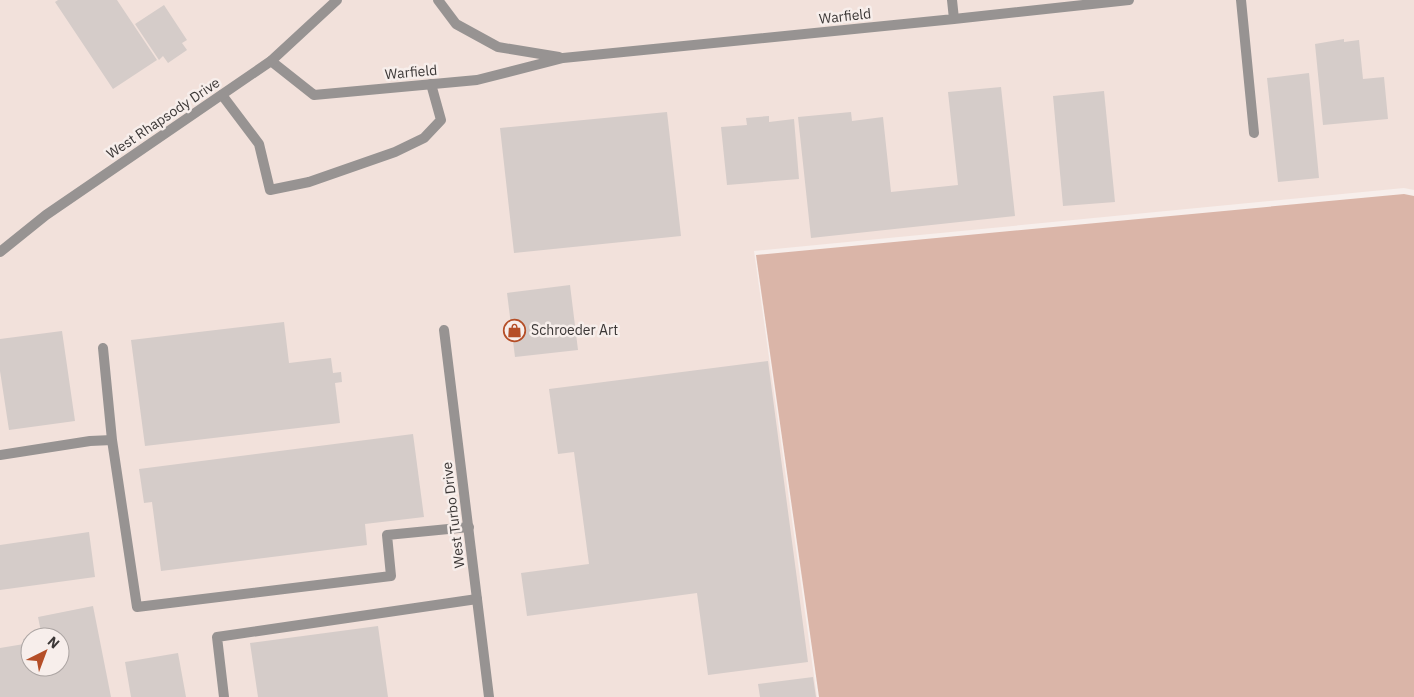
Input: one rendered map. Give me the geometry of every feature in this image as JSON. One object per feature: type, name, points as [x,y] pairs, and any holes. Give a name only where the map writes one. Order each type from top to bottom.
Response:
[{"type":"street","name":"West Rhapsody Drive","points":[[0,252],[46,214],[271,61],[337,0]]},
{"type":"street","name":"Warfield","points":[[438,0],[456,24],[498,47],[563,58]]},
{"type":"street","points":[[952,0],[954,19]]},
{"type":"street","name":"Warfield","points":[[271,61],[314,94],[477,80],[563,58],[1129,0]]},
{"type":"street","points":[[1241,0],[1254,134]]},
{"type":"street","points":[[222,94],[259,144],[270,190],[309,182],[395,152],[424,138],[440,120],[431,84]]},
{"type":"street","name":"West Turbo Drive","points":[[444,330],[489,697]]},
{"type":"street","points":[[103,348],[112,440],[137,608],[391,576],[387,535],[468,527]]},
{"type":"street","points":[[0,455],[90,441],[112,440]]},
{"type":"street","points":[[224,697],[217,637],[477,599]]},
{"type":"shaded area","points":[[0,0],[1414,0],[1414,190],[1404,188],[754,251],[817,697],[0,697]]},
{"type":"shaded area","points":[[1404,194],[1414,196],[1414,697],[819,697],[756,255]]},
{"type":"building","points":[[58,0],[117,0],[157,60],[113,89],[55,2]]},
{"type":"building","points":[[164,5],[187,40],[182,43],[187,50],[168,63],[163,56],[159,60],[135,24]]},
{"type":"building","points":[[1344,39],[1344,42],[1359,40],[1363,79],[1384,77],[1388,119],[1323,125],[1315,44]]},
{"type":"building","points":[[1309,73],[1319,178],[1278,182],[1267,78]]},
{"type":"building","points":[[1001,87],[1015,216],[811,238],[798,117],[851,112],[852,121],[883,117],[891,192],[958,185],[948,92]]},
{"type":"building","points":[[1104,91],[1115,202],[1063,206],[1053,96]]},
{"type":"building","points":[[667,112],[681,236],[514,253],[500,128]]},
{"type":"building","points":[[769,116],[769,122],[794,119],[799,179],[727,185],[721,127],[747,125],[746,118]]},
{"type":"building","points":[[570,285],[578,350],[515,357],[507,293]]},
{"type":"building","points":[[284,322],[289,363],[331,358],[333,373],[341,372],[342,382],[335,383],[340,423],[145,446],[131,340]]},
{"type":"building","points":[[62,331],[75,421],[9,430],[0,371],[0,339]]},
{"type":"building","points":[[768,361],[808,662],[708,675],[697,593],[527,616],[521,573],[589,564],[574,452],[558,454],[549,389]]},
{"type":"building","points":[[413,434],[424,517],[365,524],[367,545],[161,571],[152,502],[144,503],[139,469]]},
{"type":"building","points":[[89,532],[95,577],[0,590],[0,545]]},
{"type":"building","points":[[93,606],[111,697],[0,697],[0,648],[20,645],[20,677],[70,677],[70,627],[40,627],[38,617]]},
{"type":"building","points":[[378,626],[388,697],[258,697],[250,643]]},
{"type":"building","points":[[178,653],[186,697],[131,697],[125,662]]},
{"type":"building","points":[[813,677],[816,697],[760,697],[758,684]]},
{"type":"place","name":"Schroeder Art","points":[[515,330]]}]
